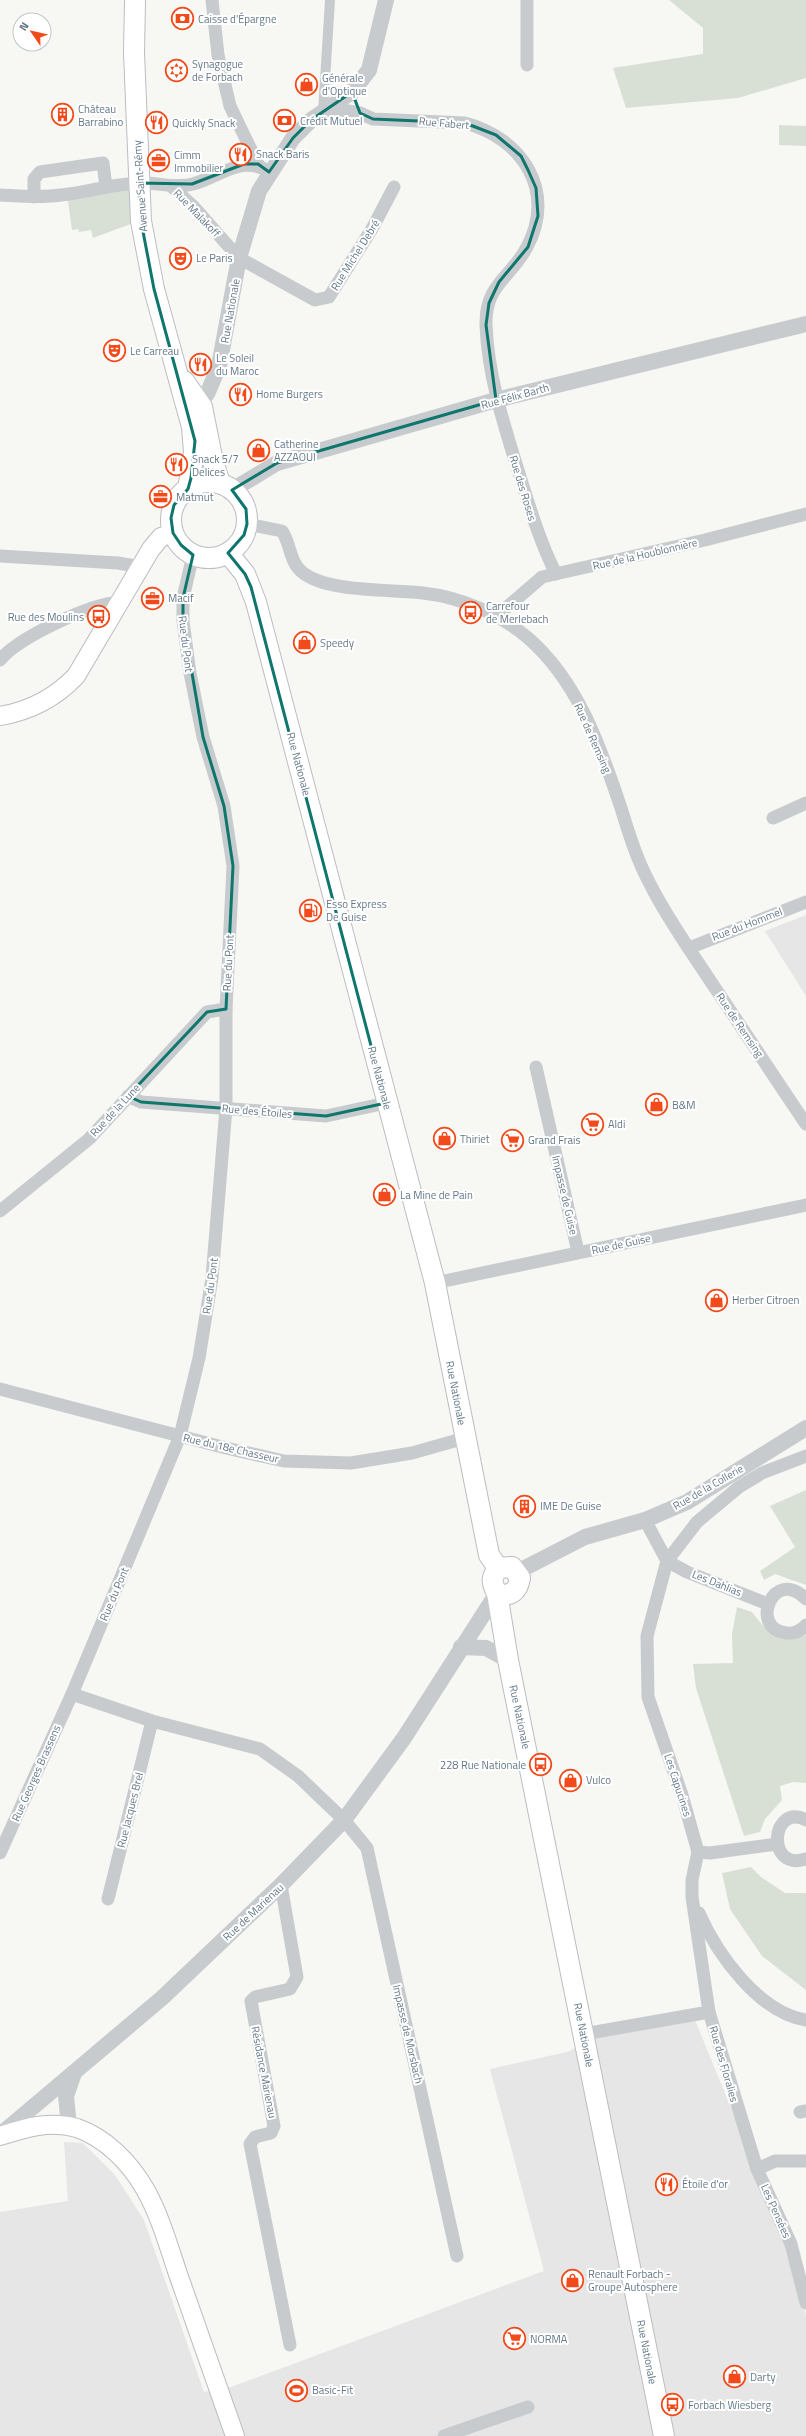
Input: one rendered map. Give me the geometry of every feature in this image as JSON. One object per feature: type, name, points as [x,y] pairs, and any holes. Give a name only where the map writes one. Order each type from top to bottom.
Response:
[{"type":"main road","name":"Avenue Saint-Rémy","points":[[135,0],[134,53],[141,221],[154,289],[176,367],[178,382],[194,441],[191,478],[188,488]]},
{"type":"main road","name":"Avenue Saint-Rémy","points":[[176,367],[200,404],[226,486]]},
{"type":"main road","points":[[202,482],[226,486],[240,497],[246,509],[247,524],[244,535],[237,546],[220,557],[204,558],[193,555],[181,545],[173,533],[171,518],[174,505],[188,488],[202,482]]},
{"type":"main road","points":[[0,716],[27,709],[65,688],[84,665],[156,542],[173,533]]},
{"type":"main road","name":"Rue Nationale","points":[[228,553],[246,574],[256,602],[386,1103],[435,1282],[489,1556],[507,1570],[492,1577],[492,1584],[506,1593],[504,1634],[508,1660],[664,2436]]},
{"type":"main road","points":[[0,2136],[34,2126],[69,2126],[96,2137],[115,2151],[146,2190],[167,2242],[235,2436]]},
{"type":"street","points":[[212,0],[216,41],[226,93],[234,118],[264,168]]},
{"type":"street","points":[[326,110],[330,0]]},
{"type":"street","points":[[527,0],[527,64]]},
{"type":"street","name":"Rue Nationale","points":[[200,404],[208,392],[219,366],[239,258],[259,191],[264,168],[293,138],[326,110],[352,92],[369,70],[383,2]]},
{"type":"street","points":[[352,92],[360,113]]},
{"type":"street","name":"Rue Fabert","points":[[326,110],[360,113],[373,119],[465,123],[478,127],[510,145],[521,156],[536,188],[538,216],[528,247],[499,282],[488,303],[486,325],[496,400]]},
{"type":"street","points":[[34,197],[34,178],[40,172],[103,163],[106,187]]},
{"type":"street","points":[[0,194],[34,197],[60,196],[106,187],[139,183],[171,186],[192,184],[244,164],[264,168]]},
{"type":"street","name":"Rue Malakoff","points":[[171,186],[194,207],[239,258]]},
{"type":"street","name":"Rue Michel Debré","points":[[239,258],[315,300],[329,297],[373,227],[394,187]]},
{"type":"street","name":"Rue Félix Barth","points":[[226,486],[277,463],[496,400],[806,324]]},
{"type":"street","name":"Rue des Roses","points":[[496,400],[541,544],[556,574]]},
{"type":"street","name":"Rue de la Houblonnière","points":[[498,617],[506,608],[542,577],[705,540],[806,514]]},
{"type":"street","name":"Rue de Remsing","points":[[247,524],[282,531],[288,540],[292,560],[303,573],[316,580],[354,588],[424,593],[468,604],[498,617],[528,638],[564,677],[600,750],[638,860],[650,885],[689,948],[806,1124]]},
{"type":"street","name":"Rue du Pont","points":[[72,1694],[180,1436],[199,1358],[212,1278],[226,1108],[226,1009],[233,866],[224,806],[203,736],[190,673],[183,621],[183,598],[193,555]]},
{"type":"street","points":[[0,556],[118,563],[141,567]]},
{"type":"street","points":[[0,660],[16,645],[60,621],[105,604],[120,602]]},
{"type":"street","points":[[773,818],[806,803]]},
{"type":"street","name":"Rue du Hommel","points":[[689,948],[806,902]]},
{"type":"street","name":"Rue de la Lune","points":[[0,1211],[89,1139],[207,1012],[226,1009]]},
{"type":"street","name":"Impasse de Guise","points":[[536,1067],[578,1252]]},
{"type":"street","name":"Rue des Étoiles","points":[[128,1096],[141,1102],[326,1116],[386,1103]]},
{"type":"street","name":"Rue de Guise","points":[[435,1282],[806,1205]]},
{"type":"street","name":"Rue du 18e Chasseur","points":[[0,1389],[180,1436],[284,1461],[351,1463],[412,1453],[465,1438]]},
{"type":"street","name":"Rue de la Collerie","points":[[507,1570],[584,1537],[644,1520],[687,1502],[806,1428]]},
{"type":"street","name":"Les Capucines","points":[[709,2012],[692,1897],[692,1880],[698,1852],[682,1795],[648,1697],[647,1636],[667,1561],[697,1522],[739,1487],[762,1473],[806,1456]]},
{"type":"street","points":[[644,1520],[667,1561]]},
{"type":"street","name":"Les Dahlias","points":[[667,1561],[687,1572],[768,1604]]},
{"type":"street","points":[[806,1599],[799,1591],[789,1589],[780,1591],[771,1598],[768,1604],[767,1616],[773,1628],[781,1633],[793,1634],[802,1630],[806,1625]]},
{"type":"street","name":"Rue de Marienau","points":[[0,2136],[162,1998],[281,1885],[344,1820],[404,1738],[461,1647],[506,1593]]},
{"type":"street","points":[[461,1647],[486,1648],[508,1660]]},
{"type":"street","points":[[72,1694],[152,1721],[260,1749],[298,1776],[344,1820]]},
{"type":"street","name":"Rue Georges Brassens","points":[[0,1852],[72,1694]]},
{"type":"street","name":"Rue Jacques Brel","points":[[108,1899],[152,1721]]},
{"type":"street","points":[[806,1820],[796,1818],[780,1826],[776,1834],[776,1844],[784,1856],[796,1861],[806,1859]]},
{"type":"street","name":"Impasse de Morsbach","points":[[344,1820],[367,1848],[457,2256]]},
{"type":"street","points":[[698,1852],[710,1853],[776,1844]]},
{"type":"street","name":"Résidance Marienau","points":[[281,1885],[297,1977],[290,1989],[255,1997],[251,2001],[274,2126],[272,2133],[255,2137],[250,2144],[290,2345]]},
{"type":"street","points":[[692,1897],[706,1930],[738,1976],[764,2001],[798,2019],[806,2020]]},
{"type":"street","name":"Rue des Floralies","points":[[584,2034],[709,2012],[757,2169]]},
{"type":"street","points":[[69,2126],[66,2096],[74,2074]]},
{"type":"street","points":[[757,2169],[776,2162],[806,2161]]},
{"type":"street","name":"Les Pensées","points":[[757,2169],[791,2244],[806,2303]]},
{"type":"street","points":[[444,2436],[528,2407]]},
{"type":"highlighted area","points":[[352,92],[360,113],[373,119],[465,123],[496,135],[521,156],[536,188],[538,216],[528,247],[499,282],[489,303],[486,325],[496,400],[277,463],[232,490],[246,509],[247,524],[244,535],[228,553],[245,574],[251,587],[386,1103],[326,1116],[141,1102],[128,1096],[207,1012],[226,1009],[233,866],[224,806],[203,737],[183,621],[183,598],[193,555],[181,545],[173,533],[171,518],[174,505],[188,489],[191,478],[195,441],[154,289],[141,221],[139,183],[192,184],[244,164],[258,164],[269,172],[293,138],[311,120]]},
{"type":"shaded area","points":[[669,0],[806,0],[806,78],[738,98],[626,108],[613,68],[703,54],[703,28]]},
{"type":"shaded area","points":[[779,125],[806,126],[806,146],[779,145]]},
{"type":"shaded area","points":[[132,186],[136,222],[93,238],[91,230],[79,232],[78,229],[72,230],[67,194]]},
{"type":"shaded area","points":[[806,915],[806,996],[765,931]]},
{"type":"shaded area","points":[[806,1490],[806,1585],[775,1574],[764,1580],[760,1571],[795,1547],[770,1506]]},
{"type":"shaded area","points":[[737,1607],[752,1612],[764,1627],[781,1639],[806,1635],[806,1783],[793,1782],[780,1786],[782,1800],[765,1819],[760,1832],[744,1836],[696,1688],[693,1664],[733,1663],[732,1634]]},
{"type":"shaded area","points":[[751,1867],[761,1877],[785,1893],[806,1893],[806,1990],[762,1956],[730,1909],[722,1873]]},
{"type":"shaded area","points":[[695,2020],[789,2250],[806,2316],[806,2436],[0,2436],[0,2212],[68,2201],[64,2142],[83,2143],[115,2175],[144,2220],[204,2392],[231,2387],[544,2271],[490,2069],[567,2052],[593,2039]]},
{"type":"place","name":"Caisse d'Épargne","points":[[182,19]]},
{"type":"place","name":"Synagogue de Forbach","points":[[176,70]]},
{"type":"place","name":"Générale d'Optique","points":[[306,84]]},
{"type":"place","name":"Château Barrabino","points":[[62,115]]},
{"type":"place","name":"Crédit Mutuel","points":[[284,121]]},
{"type":"place","name":"Quickly Snack","points":[[157,123]]},
{"type":"place","name":"Snack Baris","points":[[241,154]]},
{"type":"place","name":"Cimm Immobilier","points":[[159,161]]},
{"type":"place","name":"Le Paris","points":[[180,258]]},
{"type":"place","name":"Le Carreau","points":[[115,351]]},
{"type":"place","name":"Le Soleil du Maroc","points":[[201,364]]},
{"type":"place","name":"Home Burgers","points":[[241,394]]},
{"type":"place","name":"Catherine AZZAOUI","points":[[259,450]]},
{"type":"place","name":"Snack 5/7 Delices","points":[[176,465]]},
{"type":"place","name":"Matmut","points":[[160,497]]},
{"type":"place","name":"Macif","points":[[152,598]]},
{"type":"place","name":"Carrefour de Merlebach","points":[[471,612]]},
{"type":"place","name":"Rue des Moulins","points":[[99,617]]},
{"type":"place","name":"Speedy","points":[[304,643]]},
{"type":"place","name":"Esso Express De Guise","points":[[311,910]]},
{"type":"place","name":"B&M","points":[[657,1105]]},
{"type":"place","name":"Aldi","points":[[593,1124]]},
{"type":"place","name":"Thiriet","points":[[445,1139]]},
{"type":"place","name":"Grand Frais","points":[[512,1140]]},
{"type":"place","name":"La Mine de Pain","points":[[384,1195]]},
{"type":"place","name":"Herber Citroen","points":[[717,1300]]},
{"type":"place","name":"IME De Guise","points":[[525,1506]]},
{"type":"place","name":"228 Rue Nationale","points":[[541,1765]]},
{"type":"place","name":"Vulco","points":[[571,1780]]},
{"type":"place","name":"Étoile d'or","points":[[667,2184]]},
{"type":"place","name":"Renault Forbach - Groupe Autosphere","points":[[572,2280]]},
{"type":"place","name":"NORMA","points":[[515,2339]]},
{"type":"place","name":"Darty","points":[[734,2377]]},
{"type":"place","name":"Basic-Fit","points":[[296,2390]]},
{"type":"place","name":"Forbach Wiesberg","points":[[672,2405]]}]
